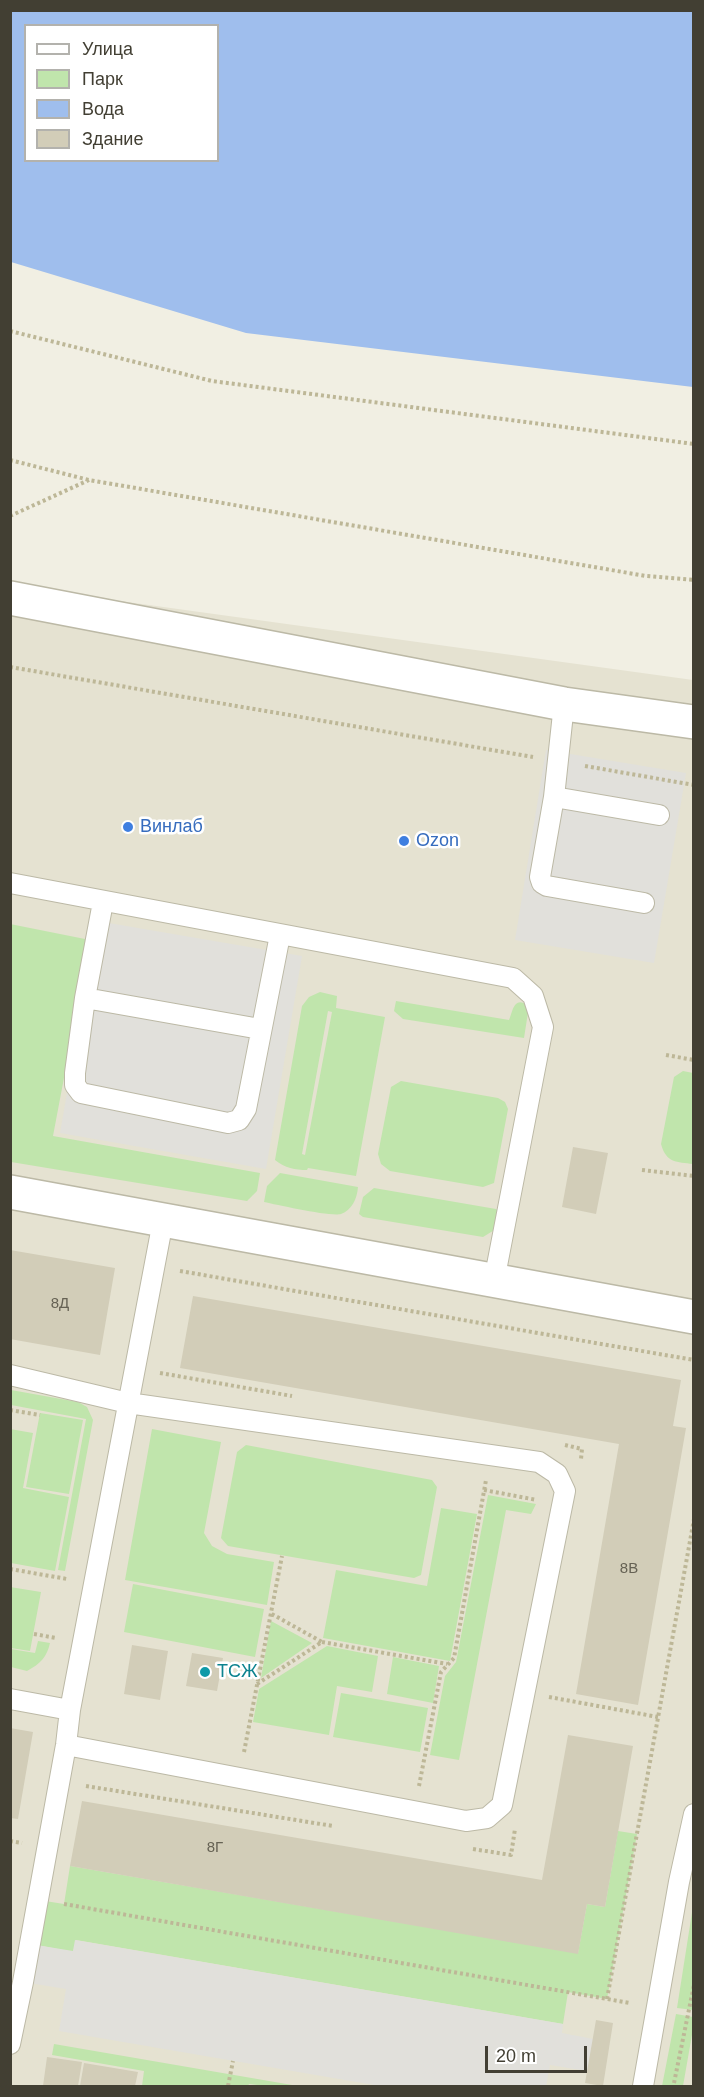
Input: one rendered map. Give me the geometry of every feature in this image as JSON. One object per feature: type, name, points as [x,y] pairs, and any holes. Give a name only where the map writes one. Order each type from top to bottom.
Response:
[{"type":"street","points":[[10,598],[564,704],[693,722]]},
{"type":"street","points":[[10,1192],[693,1317]]},
{"type":"lane","points":[[564,704],[554,797],[540,877],[542,883],[547,886],[644,903]]},
{"type":"lane","points":[[554,797],[659,816]]},
{"type":"lane","points":[[10,883],[513,978],[532,996],[543,1026],[494,1281]]},
{"type":"lane","points":[[103,902],[85,998],[75,1085],[81,1093],[228,1123],[239,1120],[246,1109],[280,935]]},
{"type":"lane","points":[[85,998],[260,1029]]},
{"type":"lane","points":[[10,2044],[66,1745],[70,1710],[163,1221]]},
{"type":"lane","points":[[10,1375],[129,1402],[539,1462],[557,1474],[565,1491],[502,1805],[487,1818],[466,1821],[414,1812],[66,1745]]},
{"type":"lane","points":[[10,1699],[70,1710]]},
{"type":"lane","points":[[643,2086],[693,1814]]},
{"type":"path","points":[[10,331],[212,381],[693,444]]},
{"type":"path","points":[[10,460],[89,480],[646,576],[693,580]]},
{"type":"path","points":[[10,516],[89,480]]},
{"type":"path","points":[[10,667],[693,785]]},
{"type":"path","points":[[666,1055],[693,1060]]},
{"type":"path","points":[[642,1170],[693,1176]]},
{"type":"path","points":[[10,1410],[40,1415]]},
{"type":"path","points":[[414,1812],[441,1671],[454,1658],[490,1455]]},
{"type":"path","points":[[484,1490],[562,1505]]},
{"type":"path","points":[[607,1999],[693,1519]]},
{"type":"path","points":[[239,1778],[282,1556]]},
{"type":"path","points":[[10,1569],[94,1584]]},
{"type":"path","points":[[270,1613],[322,1642],[448,1664]]},
{"type":"path","points":[[257,1684],[322,1642]]},
{"type":"path","points":[[37,1899],[658,2007]]},
{"type":"path","points":[[673,2086],[693,1985]]},
{"type":"path","points":[[228,2086],[233,2061]]},
{"type":"shaded area","points":[[11,586],[693,680],[693,2086],[11,2086]]},
{"type":"shaded area","points":[[546,750],[686,773],[654,963],[515,940]]},
{"type":"shaded area","points":[[97,921],[302,956],[266,1169],[60,1133]]},
{"type":"shaded area","points":[[75,1940],[563,2024],[562,2033],[604,2041],[599,2073],[550,2065],[546,2086],[380,2086],[59,2031],[66,1989],[23,1982],[30,1944],[73,1951]]},
{"type":"green space","points":[[10,924],[90,940],[53,1136],[260,1173],[257,1191],[247,1201],[11,1162]]},
{"type":"green space","points":[[320,992],[337,996],[336,1008],[385,1017],[356,1176],[308,1168],[307,1170],[294,1169],[275,1160],[302,1006],[309,997]],"holes":[[[328,1011],[332,1012],[305,1155],[302,1154]]]},
{"type":"green space","points":[[396,1001],[509,1020],[515,1005],[520,1002],[524,1003],[529,1006],[524,1038],[403,1019],[394,1011]]},
{"type":"green space","points":[[683,1071],[693,1073],[693,1164],[677,1162],[669,1158],[661,1144],[674,1077]]},
{"type":"green space","points":[[401,1081],[498,1098],[505,1102],[508,1109],[494,1183],[483,1187],[390,1171],[381,1164],[378,1154],[391,1087]]},
{"type":"green space","points":[[280,1173],[358,1187],[356,1196],[348,1210],[341,1214],[327,1214],[264,1202],[267,1186]]},
{"type":"green space","points":[[374,1188],[496,1209],[502,1214],[496,1229],[483,1237],[363,1217],[359,1214],[363,1197]]},
{"type":"green space","points":[[11,1390],[78,1402],[87,1407],[93,1420],[65,1571],[58,1570],[86,1419],[11,1405]]},
{"type":"green space","points":[[40,1413],[83,1420],[69,1494],[26,1487]]},
{"type":"green space","points":[[10,1429],[33,1433],[23,1488],[69,1497],[55,1571],[11,1563]]},
{"type":"green space","points":[[152,1429],[221,1442],[204,1533],[212,1546],[227,1554],[274,1562],[267,1605],[125,1580]]},
{"type":"green space","points":[[246,1445],[432,1480],[437,1487],[421,1575],[414,1578],[228,1546],[221,1538],[237,1452]]},
{"type":"green space","points":[[488,1495],[536,1504],[531,1514],[506,1510],[459,1760],[430,1755],[445,1676],[456,1662]]},
{"type":"green space","points":[[441,1508],[477,1514],[450,1661],[323,1638],[336,1570],[427,1586]]},
{"type":"green space","points":[[133,1584],[264,1609],[255,1657],[124,1632]]},
{"type":"green space","points":[[10,1587],[41,1592],[30,1651],[11,1648]]},
{"type":"green space","points":[[271,1621],[312,1643],[261,1678]]},
{"type":"green space","points":[[38,1641],[50,1643],[45,1656],[39,1663],[27,1671],[11,1667],[11,1649],[35,1653]]},
{"type":"green space","points":[[327,1646],[378,1656],[372,1692],[337,1686],[329,1735],[253,1722],[259,1689]]},
{"type":"green space","points":[[393,1657],[439,1666],[433,1703],[387,1694]]},
{"type":"green space","points":[[341,1693],[428,1708],[420,1752],[333,1737]]},
{"type":"green space","points":[[618,1831],[637,1834],[607,1999],[568,1992],[563,2024],[76,1940],[73,1952],[37,1945],[45,1901],[64,1904],[70,1866],[578,1953],[587,1904],[605,1907]]},
{"type":"green space","points":[[693,1906],[693,2010],[677,2008]]},
{"type":"green space","points":[[676,2014],[693,2017],[683,2086],[662,2086]]},
{"type":"green space","points":[[54,2044],[298,2086],[249,2084],[248,2086],[142,2086],[144,2071],[52,2055]]},
{"type":"water","points":[[10,11],[693,11],[693,387],[246,333],[11,262]]},
{"type":"building","points":[[573,1147],[608,1153],[596,1214],[562,1207]]},
{"type":"building","points":[[10,1250],[115,1268],[100,1355],[10,1339]]},
{"type":"building","points":[[193,1296],[681,1380],[673,1426],[686,1428],[638,1705],[576,1694],[619,1444],[180,1368]]},
{"type":"building","points":[[132,1645],[168,1651],[160,1700],[124,1694]]},
{"type":"building","name":"ТСЖ","points":[[192,1653],[223,1658],[217,1691],[186,1686]]},
{"type":"building","points":[[10,1728],[33,1732],[18,1819],[10,1818]]},
{"type":"building","points":[[568,1735],[633,1746],[605,1907],[587,1904],[578,1954],[70,1866],[82,1801],[542,1880]]},
{"type":"building","points":[[596,2020],[613,2023],[603,2086],[585,2083]]},
{"type":"building","points":[[47,2057],[82,2062],[78,2086],[43,2086]]},
{"type":"building","points":[[84,2063],[138,2072],[135,2086],[80,2086]]},
{"type":"place","name":"Винлаб","points":[[128,827]]},
{"type":"place","name":"Ozon","points":[[404,841]]},
{"type":"place","name":"ТСЖ","points":[[205,1672]]}]
